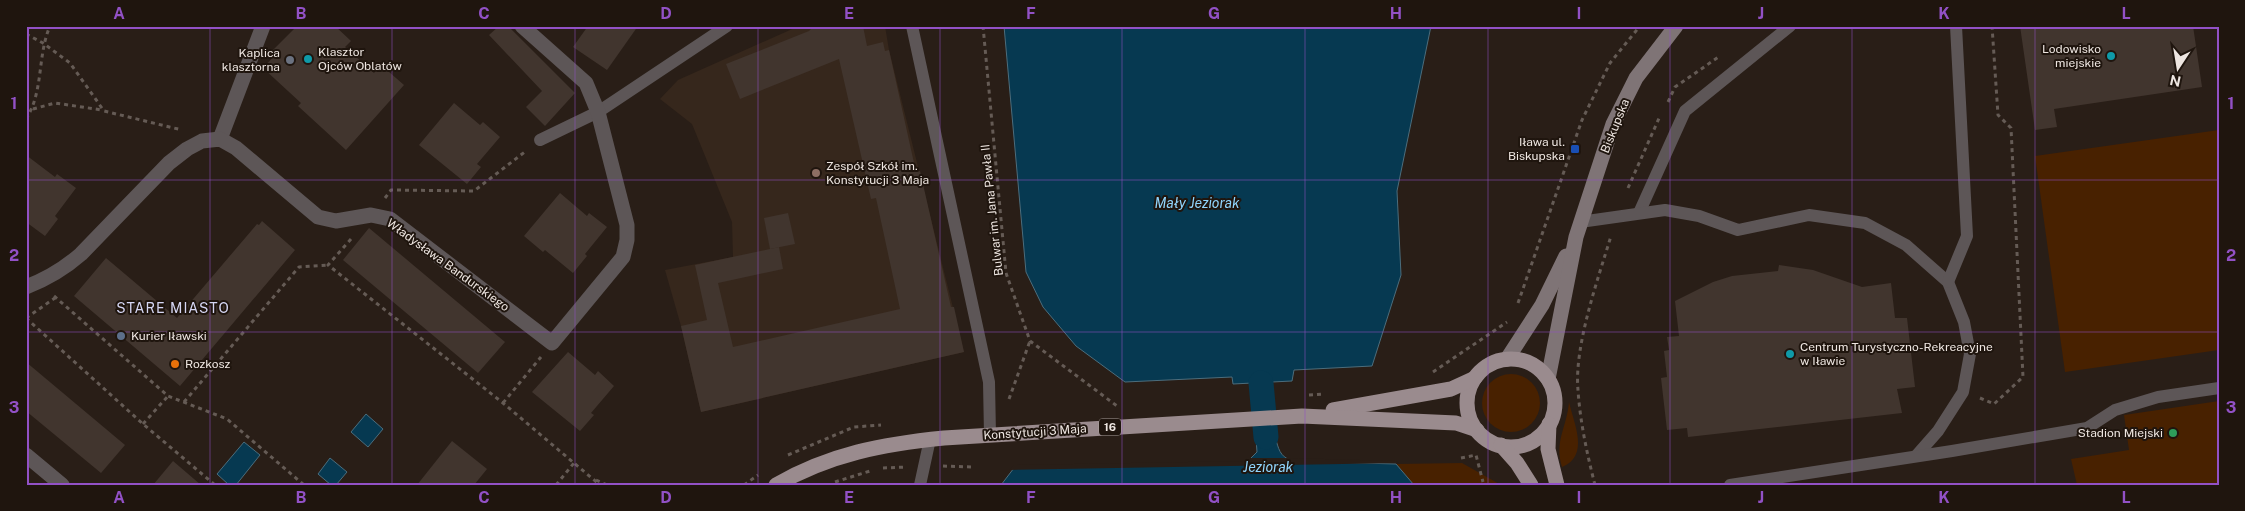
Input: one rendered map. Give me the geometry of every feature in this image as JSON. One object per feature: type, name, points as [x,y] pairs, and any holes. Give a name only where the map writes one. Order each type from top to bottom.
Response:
[{"type":"main road","name":"16","points":[[1475,378],[1489,364],[1507,359]]},
{"type":"main road","points":[[1501,445],[1520,446],[1529,443],[1544,432],[1555,406],[1548,378],[1542,371],[1525,361],[1507,359]]},
{"type":"main road","name":"Konstytucji 3 Maja","points":[[1302,416],[1451,389],[1475,378]]},
{"type":"main road","points":[[1475,378],[1468,394],[1467,404],[1472,422],[1477,430]]},
{"type":"main road","name":"Konstytucji 3 Maja","points":[[776,485],[831,460],[865,449],[896,442],[930,439],[1302,416],[1456,423],[1477,430]]},
{"type":"main road","points":[[1549,424],[1548,449],[1557,485]]},
{"type":"main road","name":"16","points":[[1477,430],[1491,442],[1501,445],[1517,463],[1531,485]]},
{"type":"street","points":[[26,287],[46,279],[65,268],[81,254],[169,163],[187,149],[202,141],[220,139],[262,26]]},
{"type":"street","points":[[522,26],[586,83],[598,112],[627,225],[627,240],[623,257],[552,343]]},
{"type":"street","name":"Biskupska","points":[[1548,378],[1576,237],[1613,124],[1636,78],[1676,26]]},
{"type":"street","name":"Władysława Bandurskiego","points":[[220,139],[236,148],[318,217],[336,221],[371,215],[390,219],[552,343]]},
{"type":"street","name":"Biskupska","points":[[1507,359],[1542,305],[1576,237]]},
{"type":"street","points":[[26,455],[62,485]]},
{"type":"lane","points":[[540,140],[598,112],[727,26]]},
{"type":"lane","points":[[912,26],[989,382],[990,435]]},
{"type":"lane","points":[[1634,213],[1685,110],[1790,26]]},
{"type":"lane","points":[[1948,282],[1968,236],[1956,26]]},
{"type":"lane","points":[[1580,222],[1666,210],[1699,216],[1738,230],[1809,214],[1865,223],[1906,245],[1948,282],[1964,322],[1970,354],[1963,392],[1938,431],[1916,456]]},
{"type":"lane","points":[[1730,485],[2087,428],[2115,410],[2158,397],[2219,388]]},
{"type":"lane","points":[[920,485],[930,439]]},
{"type":"path","points":[[26,118],[32,110],[39,83],[43,43],[50,26]]},
{"type":"path","name":"Bulwar im. Jana Pawła II","points":[[983,26],[1006,273],[1030,341]]},
{"type":"path","points":[[1516,309],[1582,120],[1610,63],[1640,26]]},
{"type":"path","points":[[1963,392],[1994,404],[2023,377],[2011,128],[1998,115],[1992,26]]},
{"type":"path","points":[[26,34],[43,43],[70,63],[104,110]]},
{"type":"path","points":[[32,110],[55,103],[104,110],[188,131]]},
{"type":"path","points":[[328,265],[391,190],[474,191],[540,140]]},
{"type":"path","points":[[184,402],[299,266],[328,265],[503,403],[600,485]]},
{"type":"path","points":[[46,279],[55,298],[168,396],[227,419],[304,485]]},
{"type":"path","points":[[55,298],[26,318],[143,424],[215,485]]},
{"type":"path","points":[[1431,374],[1513,318]]},
{"type":"path","points":[[1006,405],[1030,341],[1117,406]]},
{"type":"path","points":[[503,403],[552,343]]},
{"type":"path","points":[[1582,345],[1578,388],[1589,462],[1595,485]]},
{"type":"path","points":[[143,424],[168,396]]},
{"type":"path","points":[[1461,458],[1476,455],[1483,482]]},
{"type":"path","points":[[556,485],[574,463]]},
{"type":"path","points":[[834,482],[879,469],[924,466],[972,467]]},
{"type":"path","points":[[591,478],[607,485]]},
{"type":"shaded area","name":"Zespół Szkół im. Konstytucji 3 Maja","points":[[799,26],[885,26],[889,50],[964,352],[701,412],[681,326],[665,270],[733,257],[732,222],[692,124],[660,99],[678,80]]},
{"type":"shaded area","points":[[2219,130],[2219,350],[2065,372],[2035,156]]},
{"type":"shaded area","points":[[1505,374],[1517,374],[1532,382],[1540,397],[1540,409],[1532,424],[1517,432],[1505,432],[1490,424],[1482,409],[1482,397],[1490,382]]},
{"type":"shaded area","name":"Stadion Miejski","points":[[2219,401],[2219,485],[2077,485],[2071,459],[2129,450],[2124,415]]},
{"type":"shaded area","points":[[1569,402],[1578,439],[1578,447],[1576,455],[1571,462],[1562,467],[1559,449]]},
{"type":"shaded area","points":[[1462,463],[1501,485],[1414,485],[1396,464]]},
{"type":"water","name":"Mały Jeziorak","points":[[1004,26],[1431,26],[1397,191],[1401,275],[1372,366],[1294,370],[1292,381],[1233,384],[1232,377],[1125,382],[1076,346],[1043,307],[1026,272]]},
{"type":"water","points":[[366,414],[383,429],[368,447],[351,432]]},
{"type":"water","name":"Jeziorak","points":[[1275,437],[1282,454],[1292,461],[1396,464],[1414,485],[1001,485],[1014,468],[1246,463],[1257,452],[1256,438]]},
{"type":"water","points":[[244,442],[260,455],[236,485],[229,485],[217,474]]},
{"type":"water","points":[[330,458],[347,472],[336,485],[331,485],[318,474]]},
{"type":"pier","points":[[1247,458],[1396,461],[1399,463],[1009,470],[1014,465],[1245,461]]},
{"type":"building","points":[[297,26],[335,26],[351,41],[345,47],[374,73],[381,65],[404,85],[346,150],[298,106],[301,103],[263,68],[276,54],[272,51]]},
{"type":"building","points":[[499,26],[508,26],[575,93],[545,126],[526,107],[542,91],[489,35]]},
{"type":"building","points":[[588,26],[638,26],[607,70],[573,47]]},
{"type":"building","points":[[814,26],[863,26],[867,46],[883,42],[885,51],[889,50],[916,172],[920,171],[951,307],[954,307],[964,352],[701,412],[681,326],[707,320],[695,265],[779,247],[783,269],[718,283],[733,347],[900,309],[876,198],[871,199],[839,59],[740,99],[726,64],[809,31]]},
{"type":"building","name":"Lodowisko miejskie","points":[[2020,26],[2193,26],[2202,87],[2054,109],[2057,127],[2035,130]]},
{"type":"building","points":[[454,103],[480,125],[483,122],[500,137],[477,164],[481,167],[467,184],[419,145]]},
{"type":"building","points":[[26,155],[55,177],[57,174],[76,188],[55,216],[58,219],[45,236],[26,222]]},
{"type":"building","points":[[560,193],[587,216],[589,213],[607,227],[585,254],[587,256],[573,273],[524,236]]},
{"type":"building","points":[[788,213],[795,244],[770,249],[764,218]]},
{"type":"building","points":[[262,221],[295,250],[180,386],[74,296],[106,258],[177,318],[257,224],[259,225]]},
{"type":"building","points":[[369,228],[505,342],[478,373],[343,260]]},
{"type":"building","name":"Centrum Turystyczno-Rekreacyjne w Iławie","points":[[1779,265],[1813,270],[1862,287],[1891,283],[1895,318],[1907,318],[1915,387],[1897,389],[1902,413],[1688,437],[1687,428],[1667,430],[1661,378],[1667,377],[1664,351],[1669,350],[1667,337],[1679,336],[1675,301],[1713,282],[1732,276],[1778,271]]},
{"type":"building","points":[[568,352],[595,375],[598,371],[614,386],[591,413],[594,415],[580,431],[532,392]]},
{"type":"building","points":[[26,362],[125,445],[101,473],[26,411]]},
{"type":"building","points":[[452,441],[487,469],[474,485],[417,485]]},
{"type":"building","points":[[173,461],[201,485],[153,485]]},
{"type":"waterway","points":[[1261,383],[1266,437]]},
{"type":"place","name":"Lodowisko miejskie","points":[[2111,56]]},
{"type":"place","name":"Klasztor Ojców Oblatów","points":[[308,59]]},
{"type":"place","name":"Kaplica klasztorna","points":[[290,60]]},
{"type":"place","name":"Iława ul. Biskupska","points":[[1575,149]]},
{"type":"place","name":"Zespół Szkół im. Konstytucji 3 Maja","points":[[816,173]]},
{"type":"place","name":"Kurier Iławski","points":[[121,336]]},
{"type":"place","name":"Centrum Turystyczno-Rekreacyjne w Iławie","points":[[1790,354]]},
{"type":"place","name":"Rozkosz","points":[[175,364]]},
{"type":"place","name":"Stadion Miejski","points":[[2173,433]]},
{"type":"district","name":"STARE MIASTO","points":[[173,308]]}]
